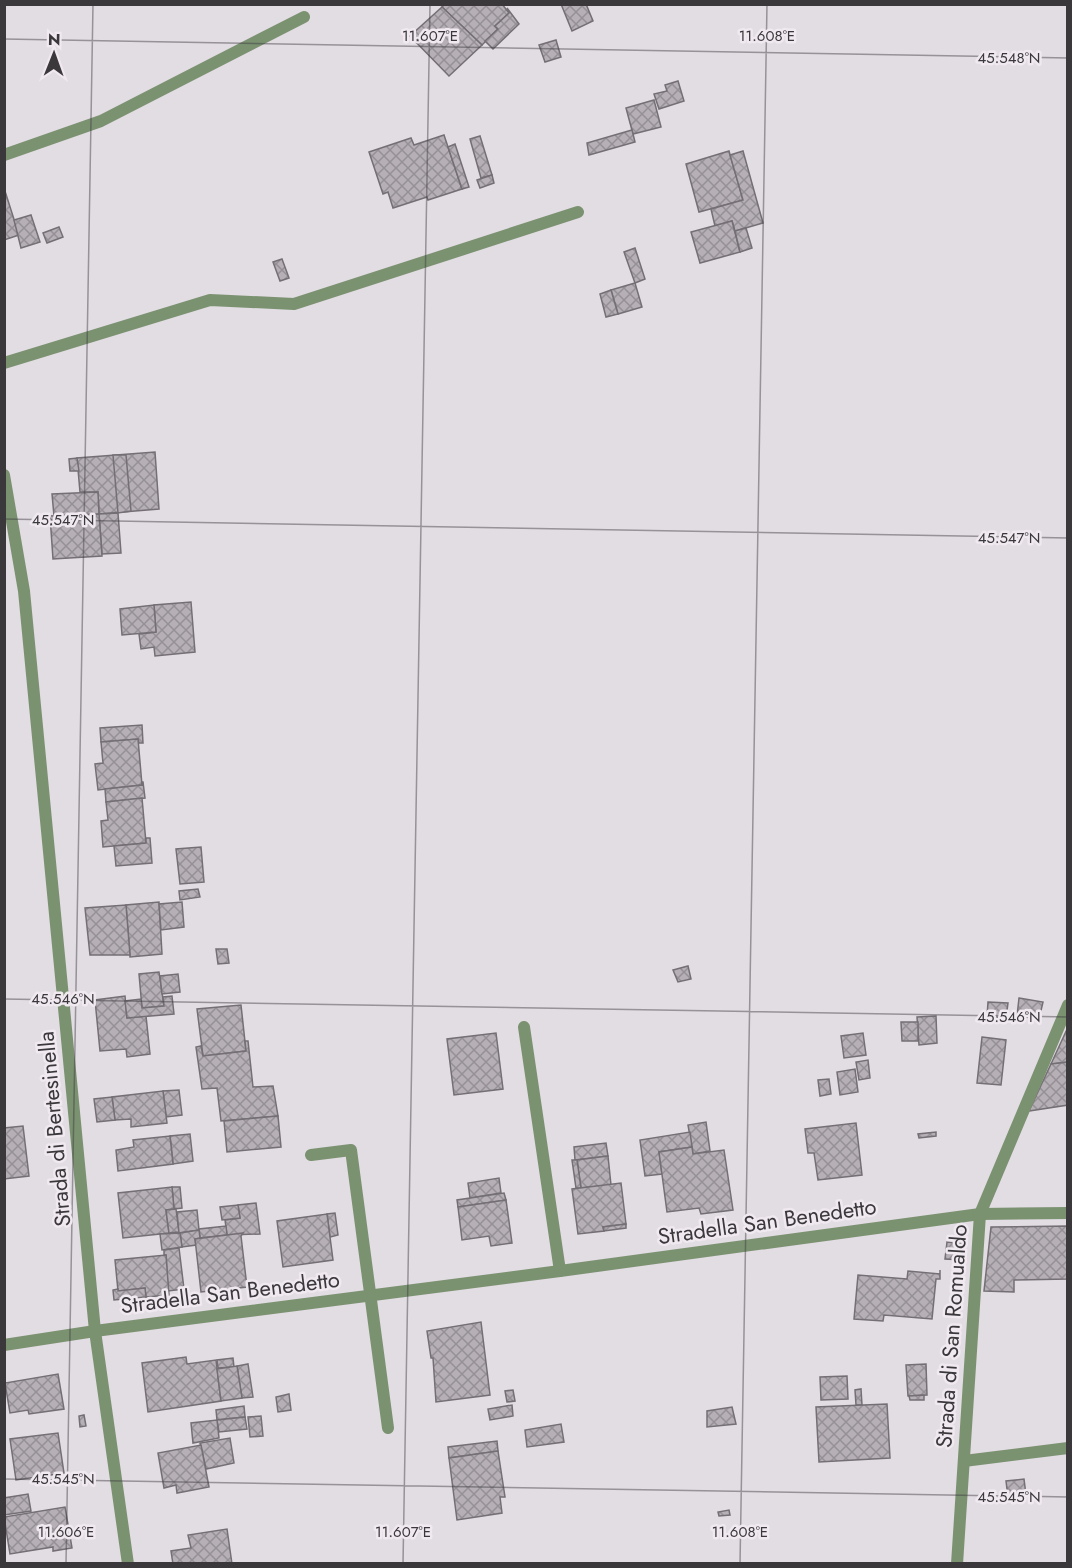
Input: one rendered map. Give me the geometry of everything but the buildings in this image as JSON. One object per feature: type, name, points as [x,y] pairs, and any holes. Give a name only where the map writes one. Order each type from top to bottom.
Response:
[{"type":"street","points":[[4,155],[101,121],[304,17]]},
{"type":"street","points":[[4,363],[210,300],[294,304],[578,212]]},
{"type":"street","name":"Strada di Bertesinella","points":[[4,475],[24,591],[94,1331],[128,1563]]},
{"type":"street","points":[[980,1214],[1068,1005]]},
{"type":"street","points":[[524,1027],[560,1271]]},
{"type":"street","name":"Stradella San Benedetto","points":[[311,1155],[351,1150],[388,1428]]},
{"type":"street","name":"Stradella San Benedetto","points":[[4,1345],[94,1331],[980,1214],[1068,1213]]},
{"type":"street","name":"Strada di San Romualdo","points":[[957,1563],[980,1214]]},
{"type":"street","name":"Strada di San Romualdo","points":[[964,1461],[1068,1448]]}]
